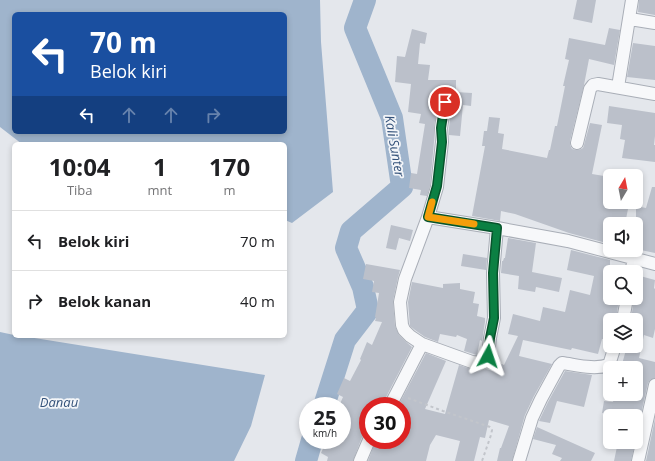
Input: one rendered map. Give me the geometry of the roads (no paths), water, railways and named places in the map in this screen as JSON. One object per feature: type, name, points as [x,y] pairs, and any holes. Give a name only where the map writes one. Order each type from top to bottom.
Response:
[{"type":"street","points":[[618,87],[632,0]]},
{"type":"street","points":[[630,19],[655,23]]},
{"type":"street","points":[[577,143],[590,89],[593,85],[598,84],[655,94]]},
{"type":"street","points":[[445,102],[441,128],[442,142],[437,186],[428,217],[405,279],[400,302],[402,325],[404,330],[410,336],[422,344],[472,362],[481,363],[488,356],[494,318],[493,273],[497,228]]},
{"type":"street","points":[[428,217],[568,241],[655,264]]},
{"type":"street","points":[[633,265],[634,258]]},
{"type":"street","points":[[394,397],[422,344]]},
{"type":"street","points":[[519,461],[532,418],[559,366],[562,363],[603,367],[609,365],[613,353]]},
{"type":"street","points":[[638,461],[654,398],[655,385]]},
{"type":"street","points":[[360,461],[365,449]]},
{"type":"water","points":[[0,0],[320,0],[321,42],[333,192],[292,223],[287,221],[287,142],[19,142],[0,127]]},
{"type":"water","name":"Danau","points":[[0,332],[12,335],[12,338],[34,338],[265,375],[251,426],[234,461],[0,461]]},
{"type":"waterway","name":"Kali Sunter","points":[[327,397],[345,340],[368,310],[363,287],[346,248],[351,231],[402,187],[392,118],[355,28],[365,0]]},
{"type":"waterway","name":"Kali Sunter","points":[[306,461],[309,449]]}]
